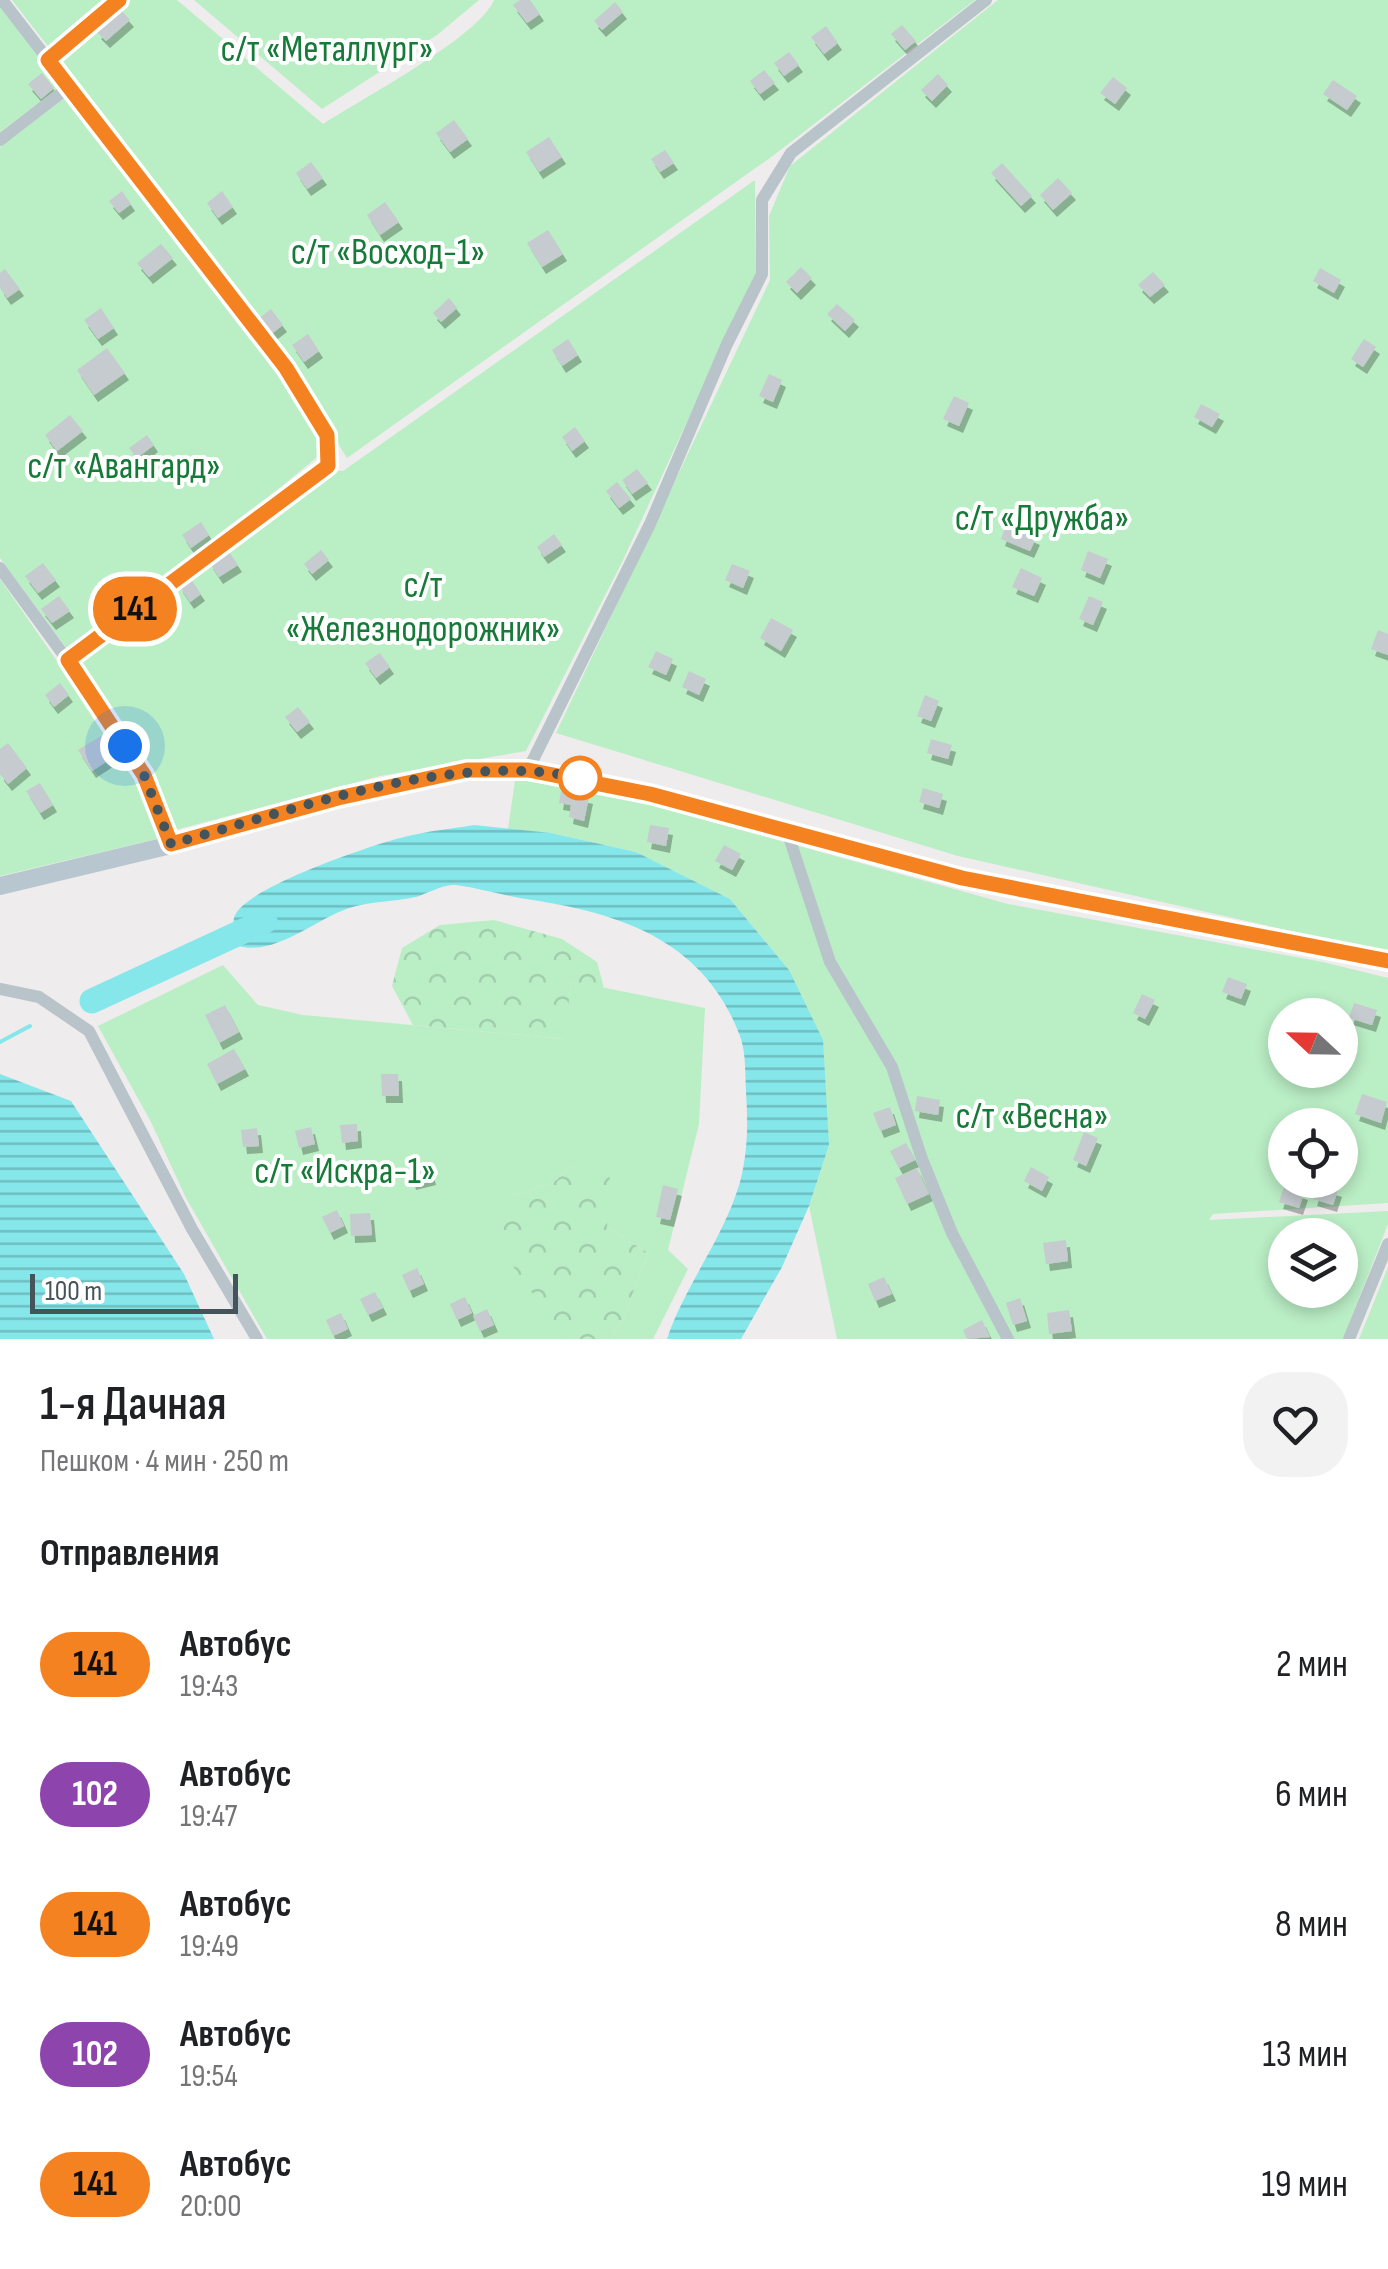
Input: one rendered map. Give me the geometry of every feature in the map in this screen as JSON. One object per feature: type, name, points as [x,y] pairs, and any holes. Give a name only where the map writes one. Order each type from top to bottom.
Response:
[{"type":"main road","points":[[0,886],[338,798],[467,770],[528,770],[598,781],[962,878],[1388,961]]},
{"type":"street","points":[[2,0],[286,368],[327,435],[328,466],[68,660]]},
{"type":"street","points":[[48,60],[119,0]]},
{"type":"street","points":[[528,770],[650,524],[762,274],[762,200],[791,153],[986,0]]},
{"type":"street","points":[[0,140],[70,87]]},
{"type":"street","points":[[0,568],[68,660],[144,775],[171,844]]},
{"type":"street","points":[[786,828],[830,962],[892,1068],[922,1160],[952,1233],[1008,1339]]},
{"type":"street","points":[[0,989],[39,997],[89,1031],[192,1230],[257,1339]]},
{"type":"street","points":[[1349,1339],[1388,1244]]},
{"type":"green space","points":[[12,0],[108,0],[50,49]]},
{"type":"green space","name":"с/т «Восход-1»","points":[[126,0],[177,0],[323,124],[443,49],[484,15],[494,0],[975,0],[774,155],[347,458],[289,366],[55,61]]},
{"type":"green space","name":"с/т «Металлург»","points":[[194,0],[479,0],[437,35],[322,109]]},
{"type":"green space","name":"с/т «Дружба»","points":[[998,0],[1388,0],[1388,953],[958,856],[556,733],[770,280],[769,216],[790,166]]},
{"type":"green space","points":[[0,7],[61,86],[0,132]]},
{"type":"green space","name":"с/т «Авангард»","points":[[66,97],[201,268],[323,439],[321,454],[199,554],[67,649],[0,558],[0,147]]},
{"type":"green space","name":"с/т «Железнодорожник»","points":[[755,180],[756,273],[623,560],[526,751],[380,776],[175,830],[146,767],[76,661],[328,471],[343,471]]},
{"type":"green space","points":[[0,579],[136,775],[161,838],[0,876]]},
{"type":"green space","name":"с/т «Весна»","points":[[515,780],[569,785],[629,799],[1008,904],[1323,962],[1388,978],[1388,1203],[1213,1214],[1209,1220],[1388,1211],[1388,1224],[1358,1301],[1358,1218],[1268,1218],[1268,1308],[1355,1308],[1343,1339],[837,1339],[809,1206],[829,1145],[789,970],[730,899],[636,852],[551,833],[508,829]]},
{"type":"green space","points":[[494,920],[562,939],[597,962],[604,988],[571,981],[565,1039],[413,1025],[392,986],[402,948],[440,925]]},
{"type":"green space","name":"с/т «Искра-1»","points":[[223,965],[258,1005],[303,1015],[564,1039],[571,981],[705,1008],[699,1124],[668,1250],[688,1269],[653,1339],[611,1339],[623,1319],[648,1253],[607,1227],[575,1164],[554,1182],[512,1196],[565,1339],[267,1339],[186,1198],[151,1122],[98,1026]]},
{"type":"green space","points":[[575,1164],[610,1173],[607,1227],[648,1253],[623,1319],[611,1339],[565,1339],[505,1255],[491,1213],[512,1196],[554,1182]]},
{"type":"green space","points":[[1388,1267],[1388,1339],[1359,1339]]},
{"type":"water","points":[[474,825],[551,833],[636,852],[730,899],[789,970],[823,1040],[829,1145],[809,1206],[782,1267],[741,1339],[667,1339],[733,1203],[743,1171],[747,1137],[741,1039],[726,1005],[706,977],[682,955],[656,937],[594,913],[452,885],[416,897],[349,908],[281,942],[252,948],[238,946],[233,927],[235,915],[262,892],[285,880],[388,842]]},
{"type":"water","points":[[0,1074],[71,1101],[184,1274],[214,1339],[0,1339]]},
{"type":"building","points":[[530,0],[540,14],[527,23],[513,5]]},
{"type":"building","points":[[615,2],[623,12],[602,30],[594,21]]},
{"type":"building","points":[[122,11],[130,20],[106,41],[97,32]]},
{"type":"building","points":[[902,25],[916,41],[905,50],[891,34]]},
{"type":"building","points":[[826,26],[838,43],[824,54],[811,37]]},
{"type":"building","points":[[789,52],[799,65],[784,76],[774,63]]},
{"type":"building","points":[[764,70],[775,83],[760,94],[750,81]]},
{"type":"building","points":[[42,73],[54,88],[41,99],[28,84]]},
{"type":"building","points":[[938,74],[948,85],[932,101],[921,90]]},
{"type":"building","points":[[1113,77],[1127,88],[1115,104],[1100,93]]},
{"type":"building","points":[[1333,80],[1357,96],[1347,110],[1323,94]]},
{"type":"building","points":[[454,120],[468,139],[450,152],[436,133]]},
{"type":"building","points":[[549,137],[562,157],[539,172],[526,152]]},
{"type":"building","points":[[665,150],[674,163],[660,172],[651,159]]},
{"type":"building","points":[[311,162],[323,178],[307,189],[296,173]]},
{"type":"building","points":[[1002,163],[1032,196],[1021,206],[991,173]]},
{"type":"building","points":[[1058,178],[1072,193],[1053,210],[1040,195]]},
{"type":"building","points":[[122,191],[131,204],[119,213],[109,201]]},
{"type":"building","points":[[222,191],[233,207],[218,218],[207,203]]},
{"type":"building","points":[[385,202],[399,222],[380,235],[367,215]]},
{"type":"building","points":[[548,230],[563,254],[542,267],[527,243]]},
{"type":"building","points":[[161,244],[173,258],[149,277],[137,263]]},
{"type":"building","points":[[801,267],[812,278],[797,293],[786,282]]},
{"type":"building","points":[[1320,268],[1341,280],[1334,293],[1313,281]]},
{"type":"building","points":[[5,269],[20,289],[7,298],[0,288],[0,273]]},
{"type":"building","points":[[1153,272],[1165,285],[1150,297],[1138,285]]},
{"type":"building","points":[[449,298],[457,308],[441,322],[433,313]]},
{"type":"building","points":[[837,304],[855,320],[845,331],[827,314]]},
{"type":"building","points":[[101,308],[114,328],[98,339],[84,320]]},
{"type":"building","points":[[271,309],[283,325],[270,335],[258,319]]},
{"type":"building","points":[[308,334],[319,351],[304,362],[292,345]]},
{"type":"building","points":[[568,339],[578,355],[562,366],[552,350]]},
{"type":"building","points":[[1364,339],[1376,347],[1363,367],[1351,359]]},
{"type":"building","points":[[107,348],[125,373],[94,395],[77,370]]},
{"type":"building","points":[[769,374],[782,380],[773,402],[759,396]]},
{"type":"building","points":[[954,396],[969,403],[959,426],[943,419]]},
{"type":"building","points":[[1201,404],[1220,414],[1212,427],[1194,417]]},
{"type":"building","points":[[70,415],[83,431],[57,451],[45,435]]},
{"type":"building","points":[[575,427],[585,441],[572,451],[562,437]]},
{"type":"building","points":[[147,435],[154,445],[137,458],[129,448]]},
{"type":"building","points":[[637,469],[648,483],[632,494],[622,480]]},
{"type":"building","points":[[617,482],[631,499],[619,508],[606,491]]},
{"type":"building","points":[[201,522],[209,535],[191,548],[182,535]]},
{"type":"building","points":[[1006,525],[1036,538],[1030,551],[1001,539]]},
{"type":"building","points":[[554,534],[562,545],[544,557],[537,547]]},
{"type":"building","points":[[228,550],[238,565],[219,577],[209,562]]},
{"type":"building","points":[[321,550],[329,560],[312,574],[304,564]]},
{"type":"building","points":[[1088,551],[1108,559],[1100,578],[1081,570]]},
{"type":"building","points":[[43,563],[56,580],[38,593],[25,576]]},
{"type":"building","points":[[732,564],[750,571],[743,588],[725,580]]},
{"type":"building","points":[[1021,568],[1042,578],[1034,596],[1012,587]]},
{"type":"building","points":[[190,578],[201,594],[190,602],[179,586]]},
{"type":"building","points":[[59,596],[70,611],[52,623],[41,609]]},
{"type":"building","points":[[1089,596],[1103,602],[1093,625],[1079,619]]},
{"type":"building","points":[[771,618],[793,630],[781,651],[760,638]]},
{"type":"building","points":[[1378,630],[1388,634],[1388,655],[1371,649]]},
{"type":"building","points":[[656,651],[673,659],[666,675],[648,667]]},
{"type":"building","points":[[380,653],[390,667],[376,678],[365,663]]},
{"type":"building","points":[[689,671],[706,679],[699,695],[682,687]]},
{"type":"building","points":[[60,683],[69,695],[54,707],[45,695]]},
{"type":"building","points":[[925,695],[939,701],[931,721],[917,716]]},
{"type":"building","points":[[298,707],[310,722],[297,732],[285,717]]},
{"type":"building","points":[[101,736],[115,756],[92,771],[78,750]]},
{"type":"building","points":[[931,739],[952,745],[948,759],[927,753]]},
{"type":"building","points":[[8,743],[27,768],[8,784],[0,774],[0,749]]},
{"type":"building","points":[[40,783],[53,805],[40,813],[26,791]]},
{"type":"building","points":[[923,788],[943,794],[939,808],[919,802]]},
{"type":"building","points":[[561,791],[589,797],[584,821],[569,817],[571,805],[559,803]]},
{"type":"building","points":[[650,825],[669,828],[666,846],[647,842]]},
{"type":"building","points":[[724,845],[741,854],[732,870],[715,861]]},
{"type":"building","points":[[1228,977],[1247,984],[1241,999],[1222,992]]},
{"type":"building","points":[[1142,994],[1155,1000],[1145,1019],[1133,1013]]},
{"type":"building","points":[[1358,1004],[1377,1010],[1372,1025],[1358,1021]]},
{"type":"building","points":[[225,1005],[239,1032],[219,1043],[205,1015]]},
{"type":"building","points":[[234,1049],[245,1069],[217,1084],[207,1064]]},
{"type":"building","points":[[381,1074],[398,1074],[399,1096],[382,1096]]},
{"type":"building","points":[[1362,1094],[1387,1102],[1381,1123],[1358,1115]]},
{"type":"building","points":[[917,1096],[940,1100],[938,1115],[915,1111]]},
{"type":"building","points":[[890,1107],[896,1125],[880,1131],[873,1113]]},
{"type":"building","points":[[357,1124],[358,1141],[342,1143],[340,1125]]},
{"type":"building","points":[[311,1127],[315,1144],[299,1148],[295,1131]]},
{"type":"building","points":[[257,1128],[259,1146],[243,1147],[241,1130]]},
{"type":"building","points":[[1084,1132],[1098,1138],[1086,1166],[1073,1160]]},
{"type":"building","points":[[906,1143],[915,1160],[899,1168],[890,1151]]},
{"type":"building","points":[[428,1163],[432,1178],[412,1183],[409,1168]]},
{"type":"building","points":[[1031,1167],[1049,1177],[1042,1191],[1024,1181]]},
{"type":"building","points":[[917,1168],[929,1194],[907,1204],[895,1178]]},
{"type":"building","points":[[663,1185],[678,1189],[670,1220],[656,1217]]},
{"type":"building","points":[[1280,1198],[1302,1198],[1299,1208],[1279,1202]]},
{"type":"building","points":[[1313,1198],[1335,1198],[1333,1205]]},
{"type":"building","points":[[337,1210],[344,1226],[330,1233],[322,1217]]},
{"type":"building","points":[[370,1213],[372,1235],[351,1236],[350,1214]]},
{"type":"building","points":[[1066,1240],[1068,1261],[1046,1264],[1043,1243]]},
{"type":"building","points":[[417,1268],[424,1284],[409,1291],[402,1275]]},
{"type":"building","points":[[884,1277],[892,1294],[875,1301],[868,1284]]},
{"type":"building","points":[[375,1292],[383,1308],[368,1315],[360,1299]]},
{"type":"building","points":[[465,1297],[472,1313],[457,1320],[450,1304]]},
{"type":"building","points":[[1020,1298],[1027,1321],[1013,1325],[1006,1303]]},
{"type":"building","points":[[487,1309],[494,1325],[480,1331],[473,1316]]},
{"type":"building","points":[[1069,1310],[1072,1331],[1049,1334],[1047,1313]]},
{"type":"building","points":[[341,1313],[348,1329],[333,1336],[326,1320]]},
{"type":"building","points":[[982,1320],[990,1337],[967,1339],[963,1330]]},
{"type":"waterway","points":[[92,1001],[265,921]]},
{"type":"waterway","points":[[0,1042],[30,1026]]},
{"type":"bus line","name":"141","points":[[119,0],[48,60],[286,368],[327,435],[328,466],[68,660],[144,775],[171,844],[338,798],[467,770],[528,770],[650,794],[962,878],[1388,961]]},
{"type":"route","points":[[125,746],[144,775],[171,844],[338,798],[467,770],[528,770],[580,778]]}]
